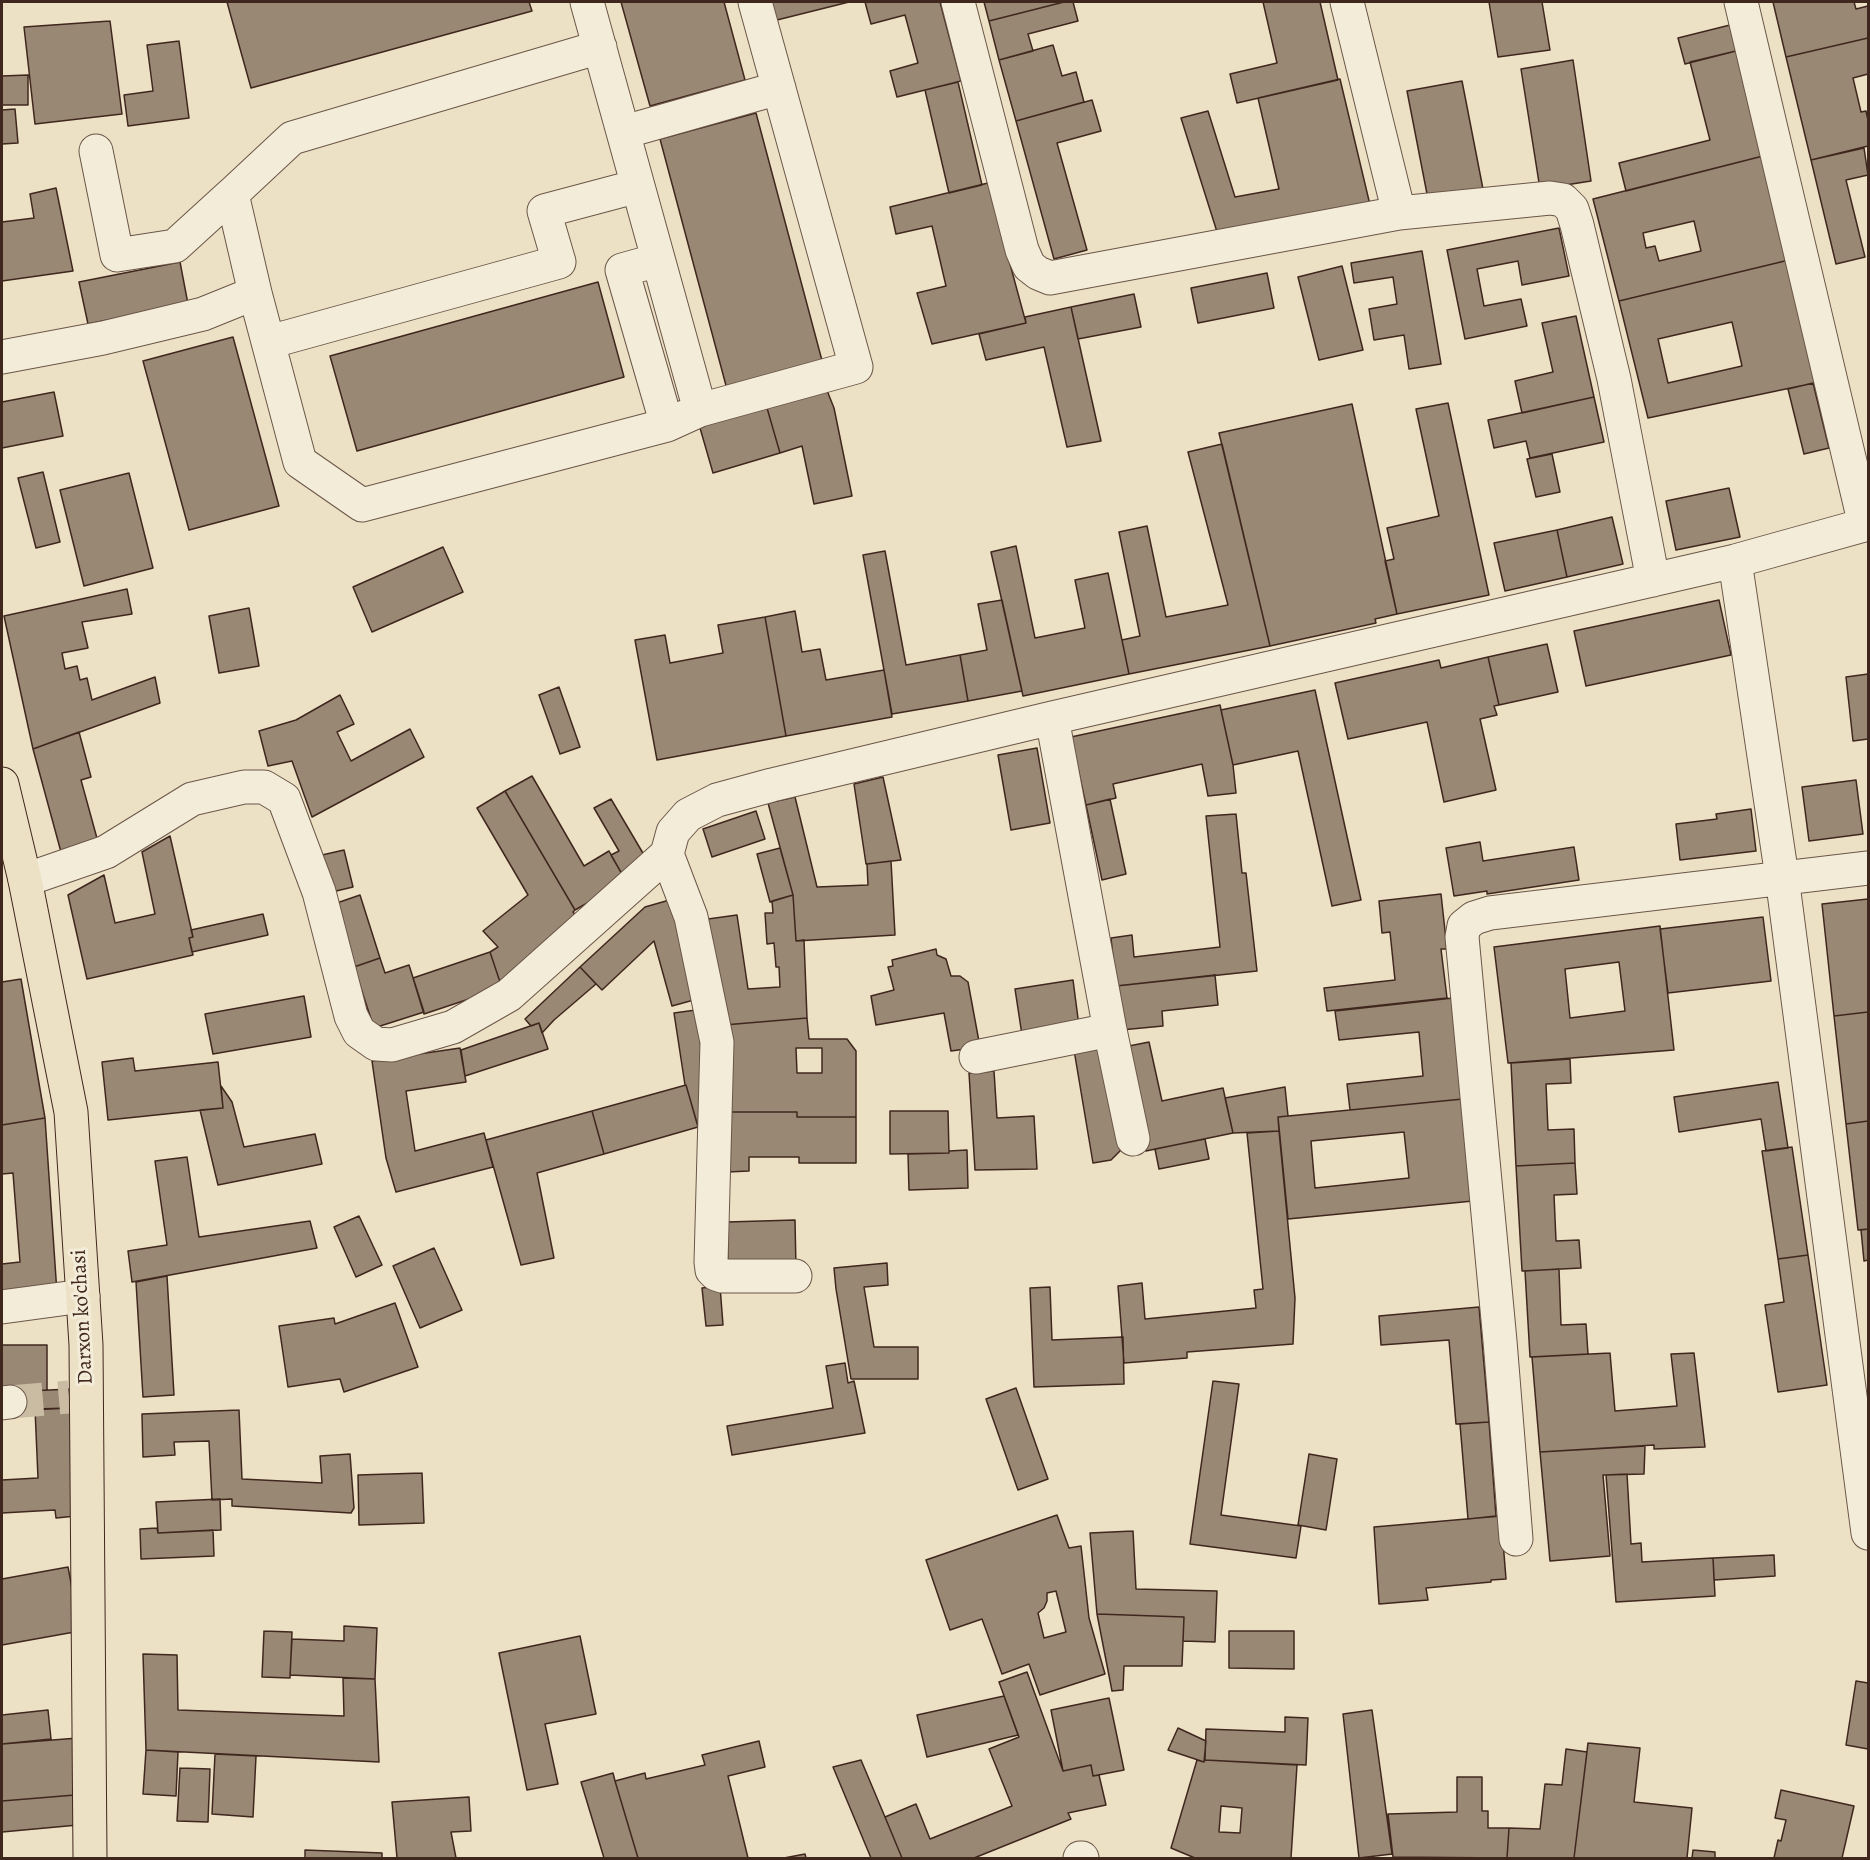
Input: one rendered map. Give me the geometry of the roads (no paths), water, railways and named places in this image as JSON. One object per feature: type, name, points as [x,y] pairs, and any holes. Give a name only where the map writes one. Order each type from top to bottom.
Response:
[{"type":"main road","name":"Darxon ko'chasi","points":[[2,783],[25,880],[71,1112],[83,1296],[78,1396],[90,1858]]},
{"type":"lane","points":[[587,2],[700,410]]},
{"type":"lane","points":[[232,194],[255,293],[300,462],[362,505],[667,425],[700,410],[856,367],[755,2]]},
{"type":"lane","points":[[958,2],[1022,250],[1029,266],[1050,278],[1399,213],[1550,198],[1563,200],[1572,209],[1577,225],[1614,379],[1653,580]]},
{"type":"lane","points":[[1347,2],[1399,213]]},
{"type":"lane","points":[[25,880],[106,852],[192,799],[244,787],[264,787],[284,799],[320,892],[351,1016],[359,1032],[376,1044],[392,1045],[453,1027],[509,995],[667,854],[673,832],[688,815],[717,800],[1053,718],[1735,561],[1867,525],[1741,2]]},
{"type":"lane","points":[[96,151],[117,255],[175,246],[292,138],[600,47]]},
{"type":"lane","points":[[624,132],[779,88]]},
{"type":"lane","points":[[268,342],[559,262],[544,211],[638,186]]},
{"type":"lane","points":[[658,260],[622,270],[667,425]]},
{"type":"lane","points":[[2,357],[104,338],[203,314],[255,293]]},
{"type":"lane","points":[[1735,561],[1782,878],[1869,1533]]},
{"type":"lane","points":[[1053,718],[1110,1030],[1133,1139]]},
{"type":"lane","points":[[667,854],[690,917],[717,1042],[712,1270],[722,1276],[795,1276]]},
{"type":"lane","points":[[1516,1539],[1462,937],[1464,926],[1474,918],[1490,913],[1869,868]]},
{"type":"lane","points":[[976,1057],[1110,1030]]},
{"type":"lane","points":[[2,1307],[83,1296]]},
{"type":"tunnel","points":[[10,1402],[69,1397]]}]
